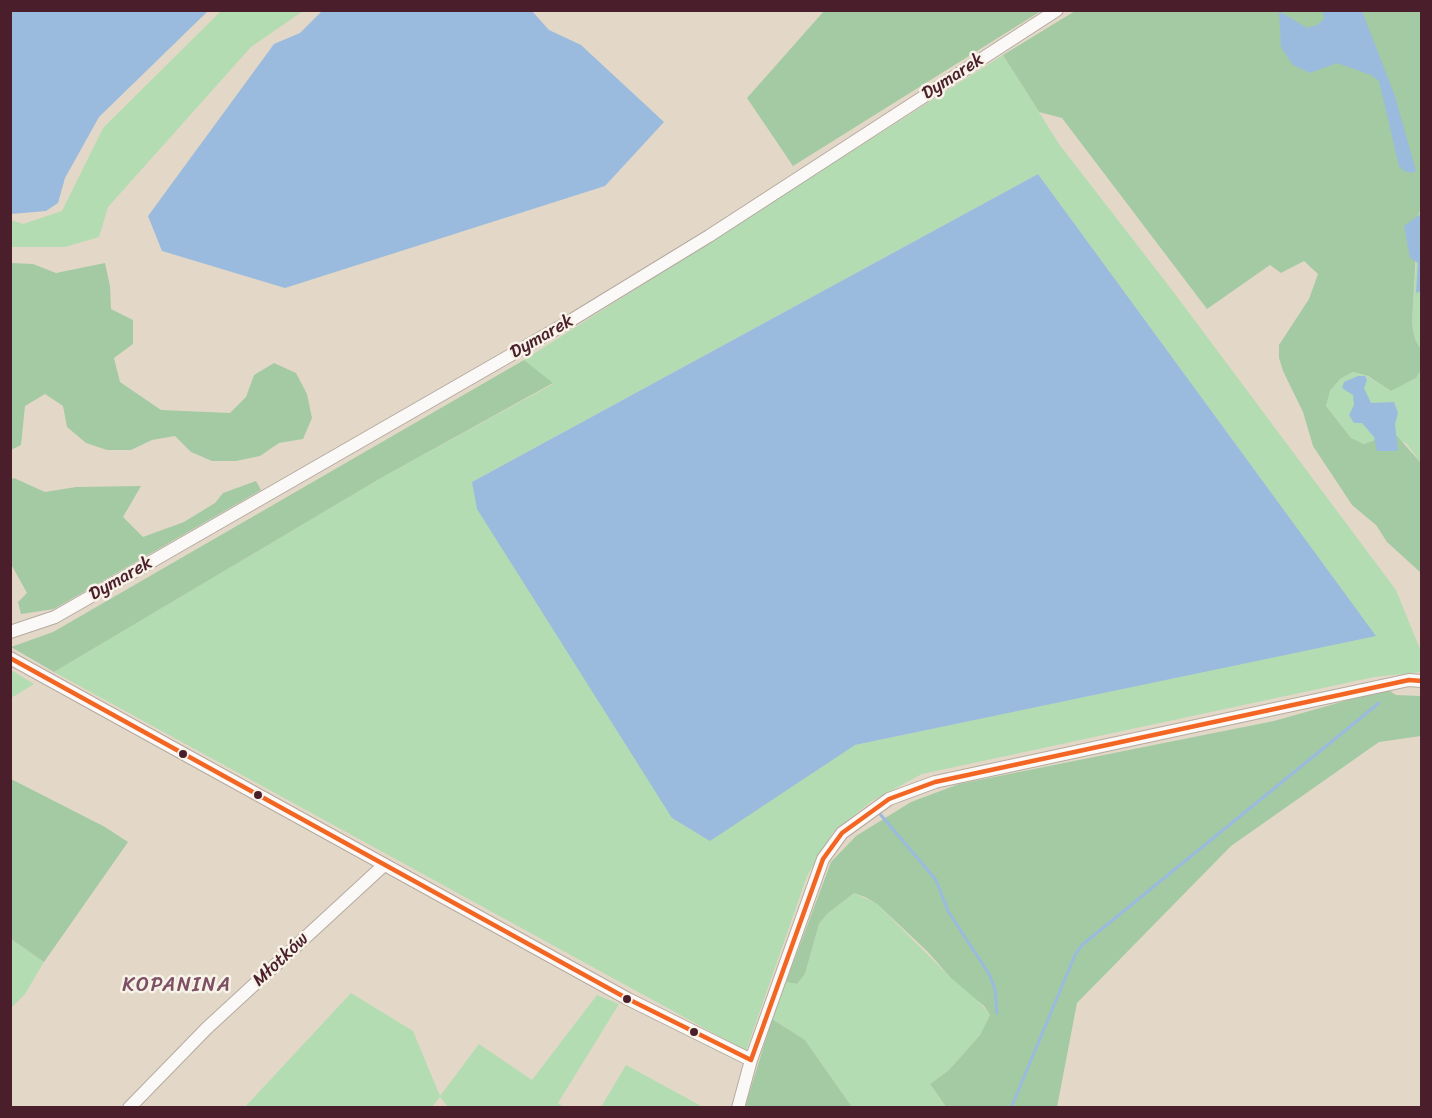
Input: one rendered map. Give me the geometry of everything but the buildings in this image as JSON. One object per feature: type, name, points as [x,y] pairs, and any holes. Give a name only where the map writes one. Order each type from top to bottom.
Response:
[{"type":"street","name":"Dymarek","points":[[10,632],[55,617],[570,321],[710,236],[1057,10]]},
{"type":"street","points":[[10,658],[627,999],[751,1060]]},
{"type":"street","points":[[738,1107],[751,1060],[824,859],[832,844],[847,829],[889,799],[919,786],[945,779],[1409,680],[1422,681]]},
{"type":"street","name":"Młotków","points":[[129,1107],[207,1028],[384,865]]},
{"type":"green space","points":[[222,10],[303,11],[251,47],[108,207],[99,237],[65,247],[11,247],[11,220],[23,224],[62,211],[103,128]]},
{"type":"green space","points":[[824,11],[1041,11],[793,166],[747,98]]},
{"type":"green space","points":[[1075,11],[1421,11],[1422,203],[1418,217],[1412,324],[1415,339],[1421,350],[1421,370],[1416,378],[1391,391],[1368,376],[1353,372],[1340,379],[1330,391],[1326,406],[1351,438],[1364,444],[1385,436],[1397,436],[1421,463],[1421,573],[1387,542],[1376,525],[1352,505],[1313,446],[1303,412],[1283,371],[1279,358],[1279,345],[1309,299],[1318,274],[1304,261],[1281,273],[1270,265],[1207,309],[1062,118],[1039,112],[1003,55]]},
{"type":"green space","points":[[1003,55],[1059,144],[1172,290],[1396,590],[1422,654],[1421,672],[1374,677],[922,774],[872,801],[833,832],[807,876],[746,1051],[54,672],[381,478],[553,384],[524,360]],"holes":[[[1038,174],[1375,635],[855,745],[472,482]]]},
{"type":"green space","points":[[1420,203],[1422,203],[1421,350],[1415,339],[1412,324]]},
{"type":"green space","points":[[11,263],[33,264],[56,273],[105,263],[110,286],[111,309],[133,320],[133,344],[114,358],[120,382],[161,410],[230,413],[246,397],[254,375],[274,363],[296,373],[307,394],[312,418],[303,439],[279,443],[260,456],[236,461],[212,461],[191,452],[175,436],[152,440],[131,450],[107,450],[86,443],[67,427],[63,406],[45,394],[25,406],[21,445],[11,450]]},
{"type":"green space","points":[[524,360],[553,383],[381,478],[54,672],[11,647],[53,632]]},
{"type":"green space","points":[[1421,370],[1421,463],[1406,443],[1385,436],[1364,444],[1351,438],[1326,406],[1330,391],[1340,379],[1353,372],[1367,376],[1391,391],[1416,378]]},
{"type":"green space","points":[[14,478],[45,492],[76,487],[141,486],[123,517],[143,537],[184,522],[215,503],[223,493],[256,481],[261,490],[54,609],[21,614],[18,602],[27,593],[11,564],[10,480]]},
{"type":"green space","points":[[11,670],[34,684],[11,698]]},
{"type":"green space","points":[[1387,689],[1396,695],[1421,696],[1421,736],[1379,742],[1231,846],[1077,1003],[1057,1107],[946,1107],[930,1084],[949,1070],[980,1035],[990,1015],[984,1006],[950,977],[927,951],[877,904],[865,897],[854,893],[827,914],[819,924],[805,974],[797,984],[786,982],[831,862],[856,836],[911,802],[959,784],[1274,721]]},
{"type":"green space","points":[[11,779],[105,827],[128,842],[44,962],[11,939]]},
{"type":"green space","points":[[854,893],[877,904],[950,977],[969,990],[990,1015],[980,1035],[949,1070],[930,1084],[946,1108],[852,1107],[805,1040],[772,1019],[786,982],[797,984],[805,974],[819,924],[827,914]]},
{"type":"green space","points":[[11,939],[44,962],[25,994],[11,1008]]},
{"type":"green space","points":[[351,993],[413,1031],[440,1096],[479,1044],[532,1080],[597,995],[619,1004],[558,1103],[564,1107],[448,1107],[440,1097],[432,1107],[245,1107]]},
{"type":"green space","points":[[772,1019],[805,1040],[852,1107],[745,1107]]},
{"type":"green space","points":[[626,1065],[703,1107],[601,1107]]},
{"type":"water","points":[[11,10],[208,11],[99,117],[65,178],[58,203],[46,211],[11,214]]},
{"type":"water","points":[[322,11],[532,11],[549,30],[581,45],[664,122],[605,186],[285,288],[162,251],[148,216],[274,44],[300,33]]},
{"type":"water","points":[[1279,11],[1307,28],[1317,25],[1324,19],[1323,11],[1362,11],[1395,96],[1416,171],[1411,173],[1404,171],[1399,166],[1379,81],[1371,75],[1337,63],[1310,73],[1293,65],[1281,47]]},
{"type":"water","points":[[1038,174],[1376,636],[855,745],[710,841],[672,818],[477,509],[472,482]]},
{"type":"water","points":[[1421,214],[1421,291],[1416,293],[1418,263],[1410,258],[1404,226]]},
{"type":"water","points":[[1358,376],[1365,376],[1367,380],[1364,388],[1371,403],[1394,402],[1398,413],[1395,424],[1398,451],[1377,451],[1374,437],[1362,423],[1354,423],[1349,415],[1354,405],[1353,395],[1342,388],[1344,382]]},
{"type":"waterway","points":[[1011,1108],[1075,955],[1082,945],[1379,703]]},
{"type":"waterway","points":[[880,814],[936,880],[948,911],[989,974],[995,989],[997,1013]]},
{"type":"transit line","points":[[10,658],[628,999],[751,1060]]},
{"type":"transit line","points":[[751,1060],[823,859],[842,833],[889,799],[935,782],[1409,680],[1422,681]]},
{"type":"district","name":"KOPANINA","points":[[177,986]]}]
